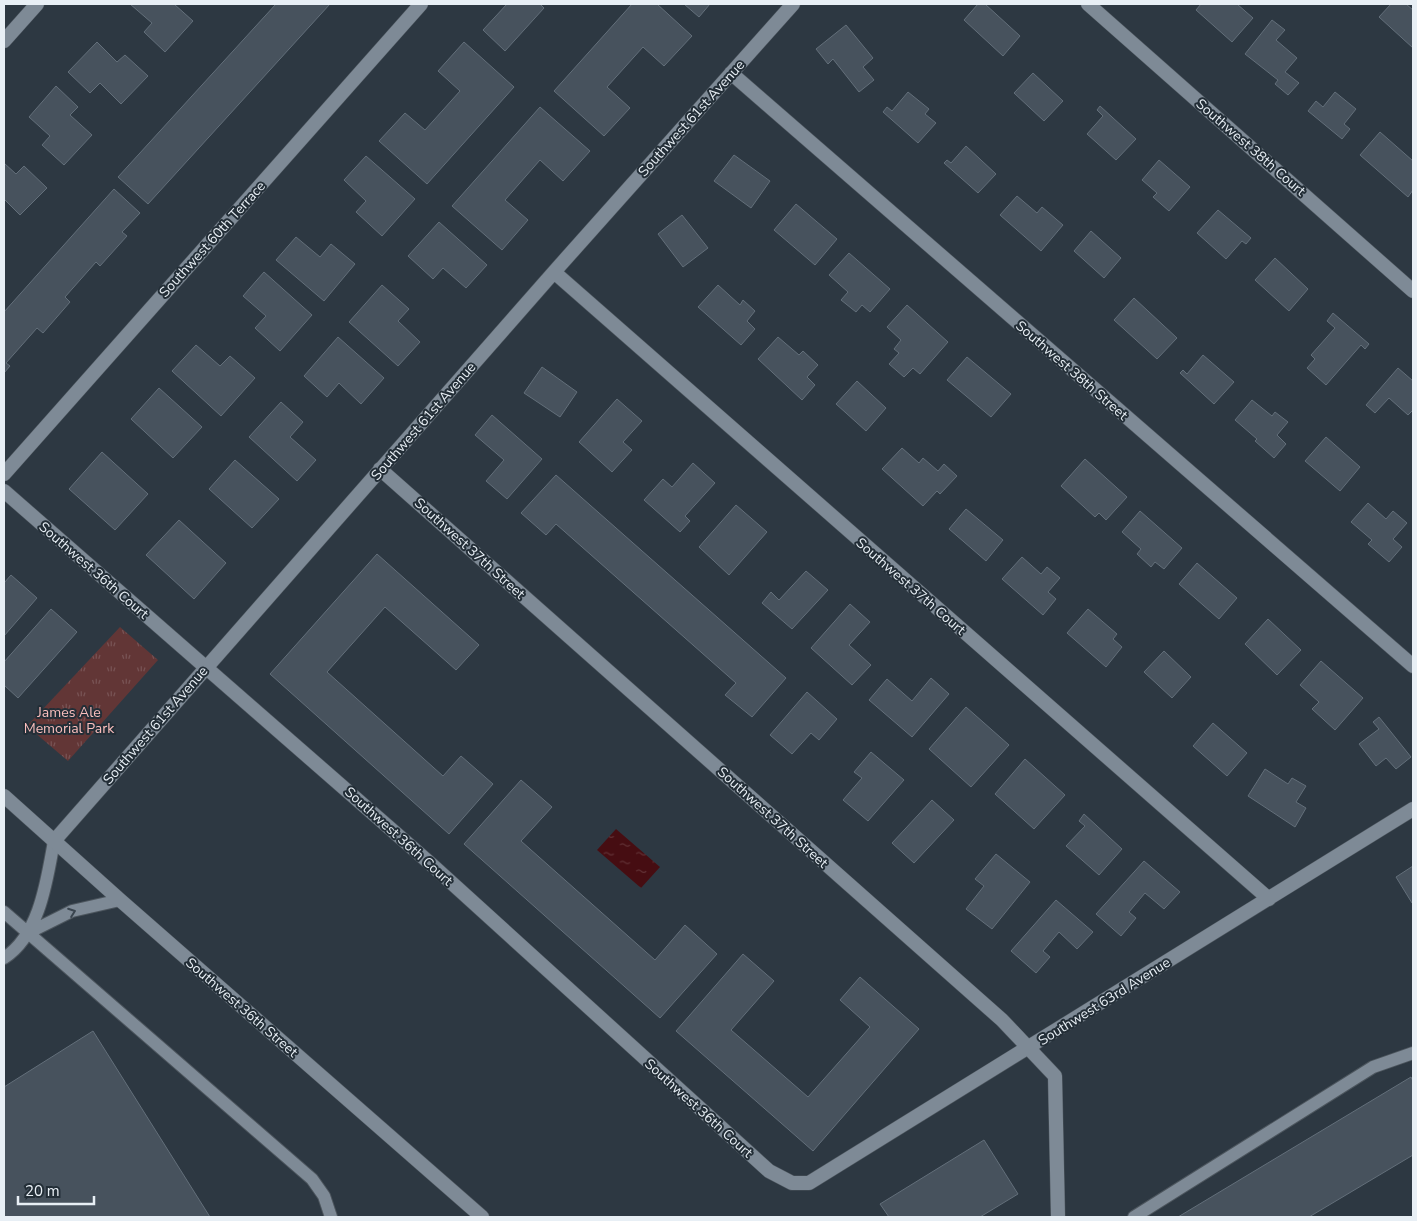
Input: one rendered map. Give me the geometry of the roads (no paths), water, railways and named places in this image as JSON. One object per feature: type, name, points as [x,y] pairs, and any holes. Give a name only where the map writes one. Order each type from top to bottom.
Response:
[{"type":"street","points":[[4,41],[37,4]]},
{"type":"street","name":"Southwest 60th Terrace","points":[[4,474],[421,4]]},
{"type":"street","name":"Southwest 61st Avenue","points":[[54,841],[380,469],[793,4]]},
{"type":"street","name":"Southwest 38th Court","points":[[1088,4],[1413,291]]},
{"type":"street","name":"Southwest 38th Street","points":[[732,73],[1413,666]]},
{"type":"street","name":"Southwest 37th Court","points":[[554,272],[1268,899]]},
{"type":"street","name":"Southwest 37th Street","points":[[380,469],[995,1014],[1054,1076],[1058,1217]]},
{"type":"street","name":"Southwest 36th Court","points":[[4,491],[432,865],[769,1171],[792,1183]]},
{"type":"street","name":"Southwest 36th Street","points":[[4,796],[482,1217]]},
{"type":"street","name":"Southwest 63rd Avenue","points":[[792,1183],[809,1184],[1413,809]]},
{"type":"lane","points":[[4,958],[11,953],[28,933],[43,895],[54,841]]},
{"type":"lane","points":[[28,933],[72,912],[120,900]]},
{"type":"lane","points":[[4,912],[312,1179],[324,1196],[331,1217]]},
{"type":"lane","points":[[1134,1217],[1373,1067],[1413,1053]]},
{"type":"water","points":[[616,829],[660,867],[641,888],[597,850]]},
{"type":"park label","name":"James Ale Memorial Park","points":[[69,720]]}]
